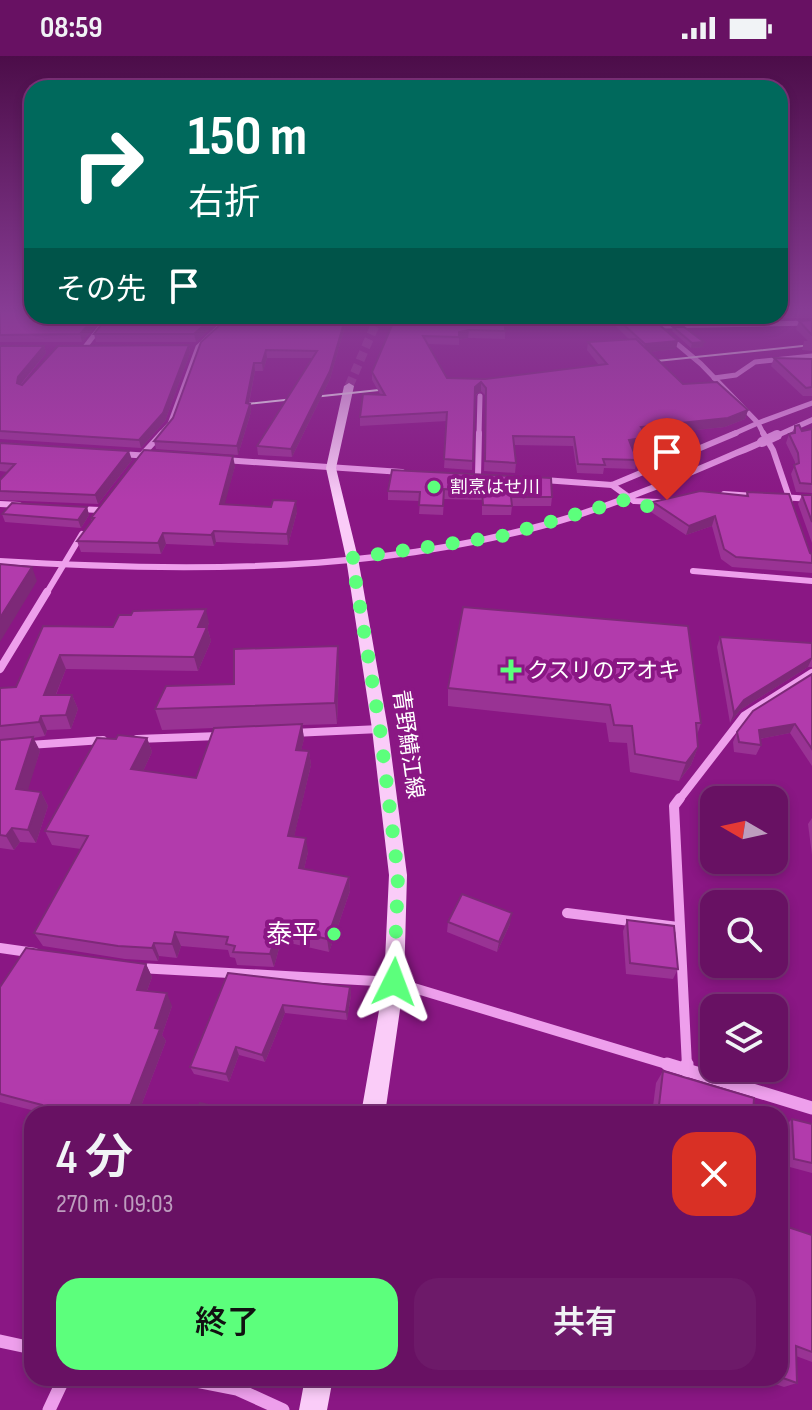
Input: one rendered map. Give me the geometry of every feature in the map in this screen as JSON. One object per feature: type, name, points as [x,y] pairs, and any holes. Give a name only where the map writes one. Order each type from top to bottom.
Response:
[{"type":"main road","name":"青野鯖江線","points":[[349,386],[331,468],[352,558],[380,729],[398,875],[394,982],[374,1106]]},
{"type":"main road","points":[[313,1410],[318,1386]]},
{"type":"street","points":[[133,465],[170,424],[188,374]]},
{"type":"street","points":[[710,374],[758,423],[773,450],[793,510]]},
{"type":"street","points":[[714,378],[737,374]]},
{"type":"street","points":[[478,476],[480,396]]},
{"type":"street","points":[[538,480],[612,485],[812,403]]},
{"type":"street","points":[[0,561],[62,567],[245,567],[352,558],[502,536],[628,499],[812,420]]},
{"type":"street","points":[[110,453],[156,456]]},
{"type":"street","points":[[216,459],[405,472]]},
{"type":"street","points":[[464,475],[493,477]]},
{"type":"street","points":[[612,485],[628,499],[647,506],[674,498]]},
{"type":"street","points":[[716,494],[760,496]]},
{"type":"street","points":[[774,497],[812,499]]},
{"type":"street","points":[[0,669],[108,499]]},
{"type":"street","points":[[0,504],[28,506]]},
{"type":"street","points":[[71,509],[100,510]]},
{"type":"street","points":[[693,571],[812,581]]},
{"type":"street","points":[[687,1071],[674,806],[744,716],[812,673]]},
{"type":"street","points":[[288,733],[380,729]]},
{"type":"street","points":[[14,747],[226,735]]},
{"type":"street","points":[[567,913],[678,927]]},
{"type":"street","points":[[0,948],[46,955]]},
{"type":"street","points":[[124,967],[394,982],[812,1108]]},
{"type":"street","points":[[0,1341],[24,1346]]},
{"type":"street","points":[[49,1410],[60,1386]]},
{"type":"street","points":[[222,1386],[237,1389],[283,1410]]},
{"type":"building","points":[[0,374],[20,374],[17,383],[22,385],[32,374],[178,374],[163,413],[139,440],[0,431]]},
{"type":"building","points":[[189,374],[252,374],[246,403],[250,404],[237,446],[154,441],[173,418]]},
{"type":"building","points":[[302,374],[328,374],[291,449],[257,446]]},
{"type":"building","points":[[373,374],[445,374],[447,378],[485,379],[524,374],[673,374],[683,384],[717,382],[748,410],[728,418],[641,427],[648,437],[629,440],[637,460],[603,459],[605,465],[578,464],[574,437],[513,436],[516,463],[485,461],[486,388],[481,382],[475,387],[473,461],[444,459],[447,412],[360,417],[363,394],[385,395]]},
{"type":"building","points":[[791,374],[812,374],[812,387],[806,388]]},
{"type":"building","points":[[799,425],[802,431],[812,429],[812,484],[800,483],[794,465],[799,463],[798,453],[789,434],[795,433],[795,426]]},
{"type":"building","points":[[0,443],[129,451],[95,495],[0,491],[0,480],[15,464],[0,463]]},
{"type":"building","points":[[144,450],[233,456],[220,504],[271,507],[273,500],[296,501],[287,534],[214,531],[211,535],[163,533],[158,543],[77,541]]},
{"type":"building","points":[[392,470],[551,478],[552,497],[511,497],[512,506],[483,505],[482,491],[444,489],[443,506],[419,505],[420,492],[388,491]]},
{"type":"building","points":[[700,491],[748,496],[747,492],[789,494],[812,554],[812,563],[736,557],[724,549],[715,516],[689,526],[653,502]]},
{"type":"building","points":[[802,495],[812,495],[812,522]]},
{"type":"building","points":[[12,503],[87,507],[78,520],[2,514]]},
{"type":"building","points":[[0,564],[32,567],[0,618]]},
{"type":"building","points":[[463,607],[688,626],[701,723],[696,723],[698,747],[686,763],[635,754],[632,726],[614,725],[610,705],[448,688]]},
{"type":"building","points":[[206,609],[198,627],[207,627],[194,657],[60,655],[44,695],[72,695],[66,715],[41,716],[39,722],[0,726],[0,688],[16,687],[43,626],[113,627],[119,615],[131,615],[133,611]]},
{"type":"building","points":[[720,637],[812,643],[812,658],[744,700],[734,713]]},
{"type":"building","points":[[338,646],[335,703],[155,709],[166,686],[234,684],[234,649]]},
{"type":"building","points":[[812,674],[812,749],[795,724],[759,730],[761,745],[739,742],[737,732],[753,711]]},
{"type":"building","points":[[302,724],[296,750],[309,751],[288,836],[306,838],[299,868],[349,877],[327,939],[278,927],[270,954],[233,952],[235,946],[226,944],[228,937],[175,932],[172,944],[154,943],[152,948],[34,933],[88,836],[45,831],[97,738],[116,739],[118,735],[147,738],[131,769],[196,778],[214,728]]},
{"type":"building","points":[[33,737],[16,789],[41,792],[28,830],[12,828],[6,836],[0,835],[0,740]]},
{"type":"building","points":[[462,894],[512,913],[499,942],[448,922]]},
{"type":"building","points":[[627,920],[674,926],[678,969],[630,963]]},
{"type":"building","points":[[26,948],[146,964],[137,990],[167,993],[155,1028],[160,1029],[130,1106],[42,1106],[0,1094],[0,987]]},
{"type":"building","points":[[228,973],[350,987],[346,1012],[283,1005],[262,1055],[236,1047],[226,1074],[190,1067]]},
{"type":"building","points":[[663,1071],[754,1098],[754,1106],[659,1106]]},
{"type":"building","points":[[792,1119],[812,1124],[812,1163],[794,1159]]},
{"type":"building","points":[[788,1227],[812,1235],[812,1352],[796,1346],[797,1383],[788,1380]]},
{"type":"tunnel","points":[[349,386],[354,374]]},
{"type":"tram line","points":[[227,406],[398,388]]},
{"type":"place","name":"割烹はせ川","points":[[434,487]]},
{"type":"place","name":"クスリのアオキ","points":[[511,670]]},
{"type":"place","name":"泰平","points":[[334,934]]},
{"type":"route","points":[[394,982],[398,875],[380,729],[352,558],[502,536],[628,499],[647,506],[667,500]]}]
